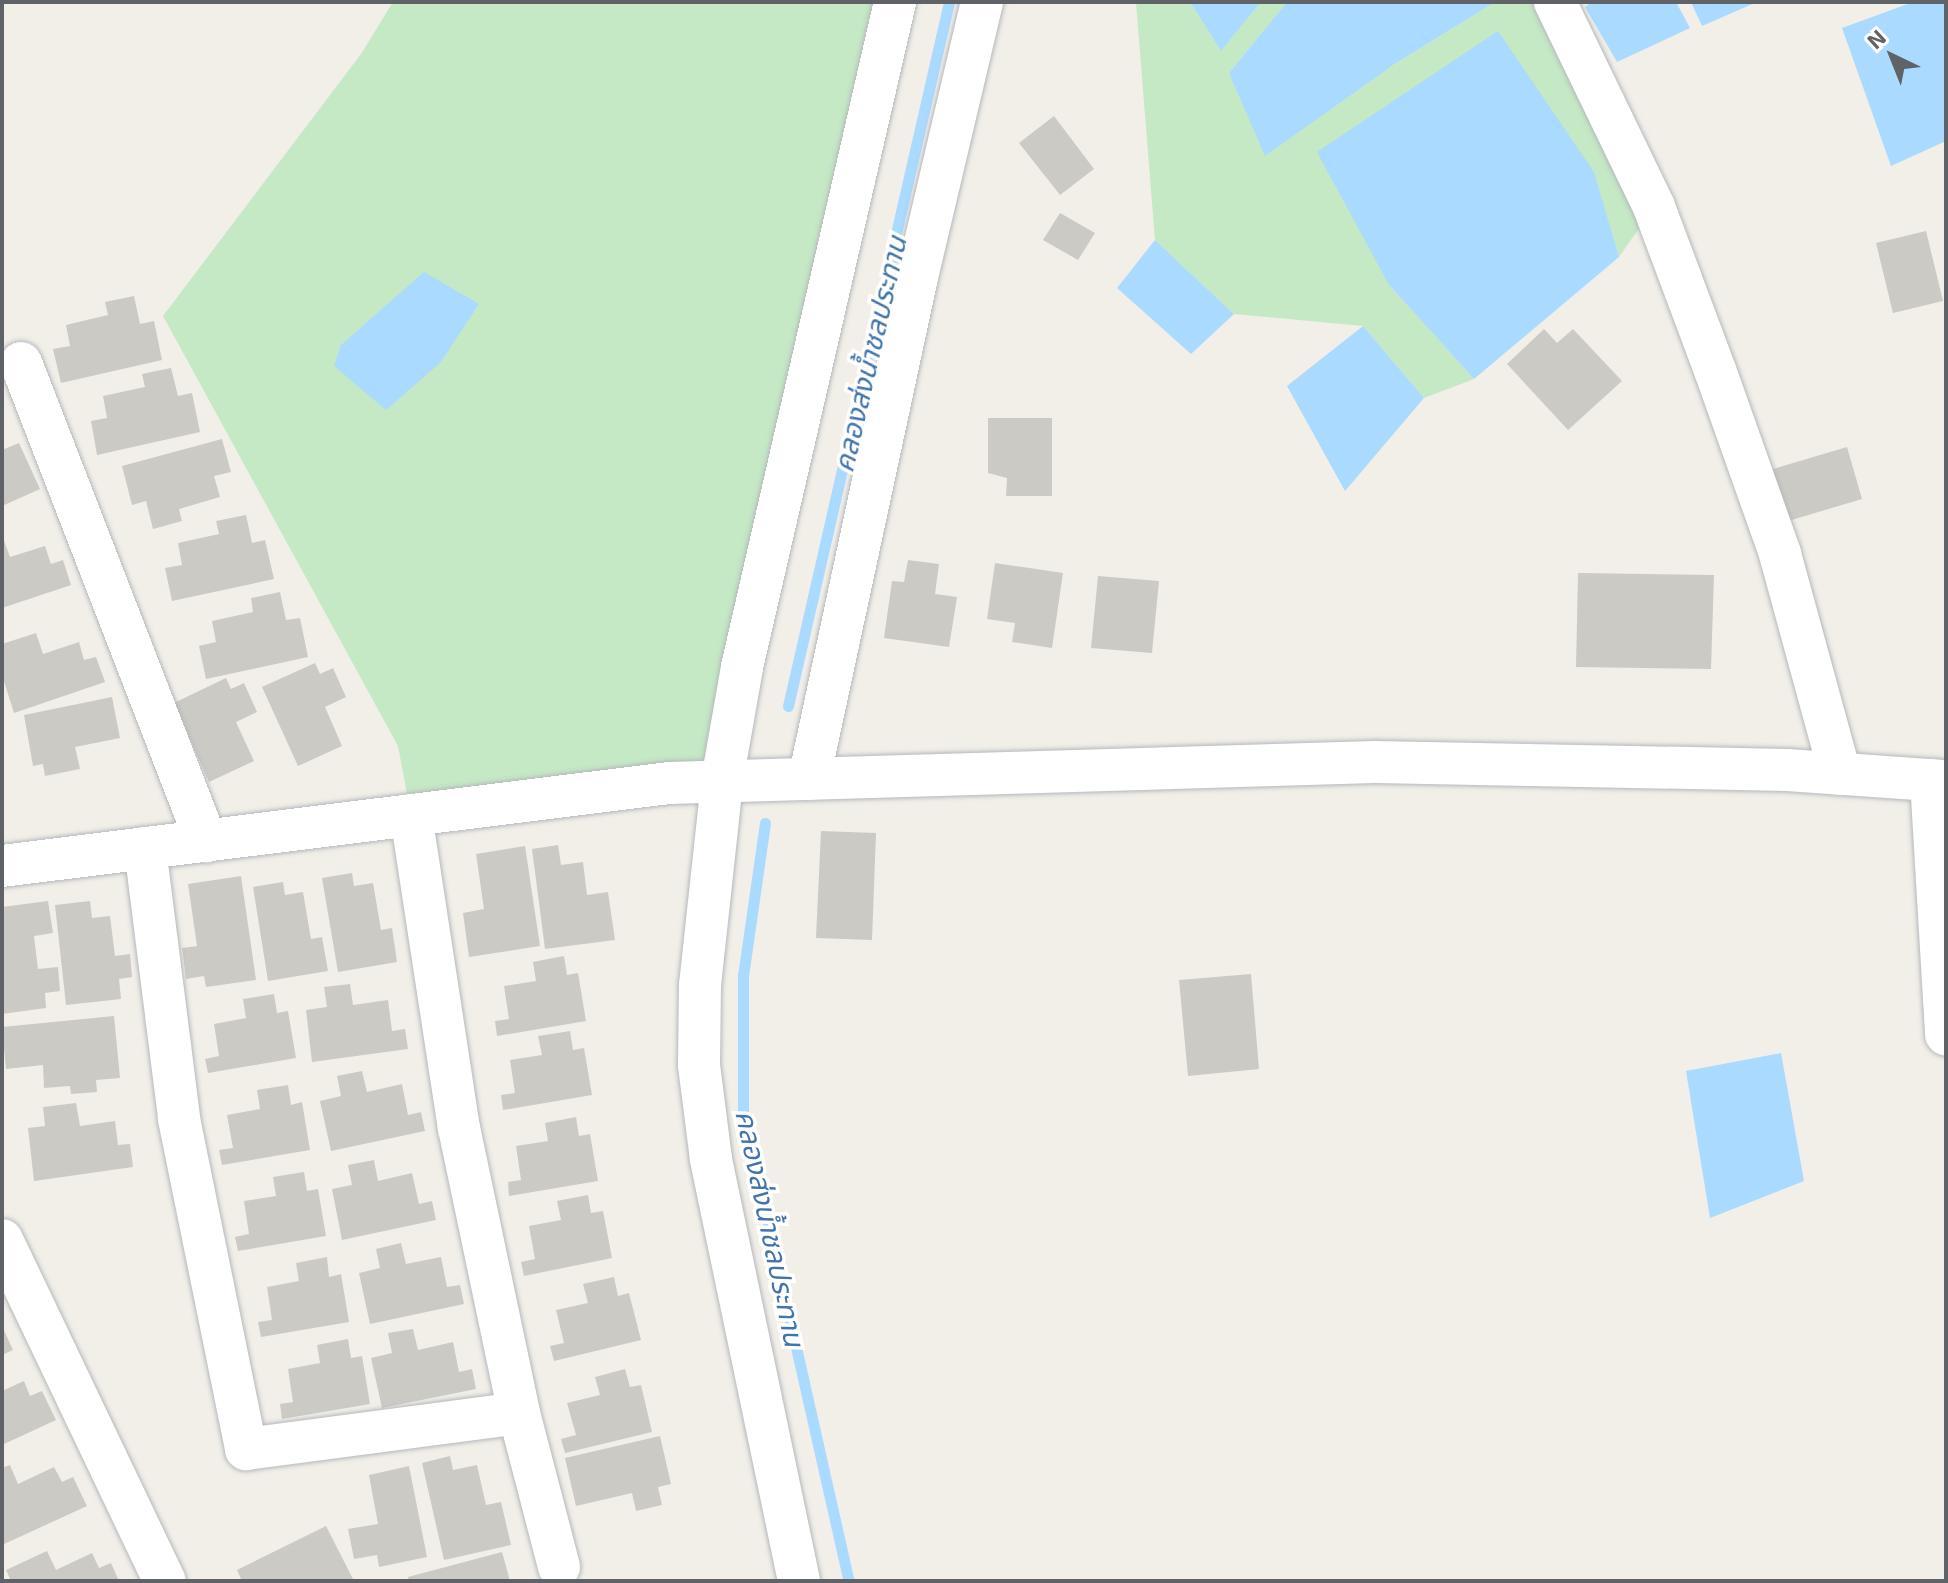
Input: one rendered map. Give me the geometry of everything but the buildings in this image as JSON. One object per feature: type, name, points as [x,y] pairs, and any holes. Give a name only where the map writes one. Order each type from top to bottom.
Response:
[{"type":"street","points":[[799,1581],[711,1159],[699,1065],[700,985],[722,781],[742,667],[895,2]]},
{"type":"street","points":[[809,779],[917,277],[982,2]]},
{"type":"street","points":[[1555,2],[1654,207],[1715,370],[1780,554],[1840,774]]},
{"type":"street","points":[[21,363],[206,841]]},
{"type":"street","points":[[2,866],[669,783],[1375,762],[1643,766],[1938,781],[1946,1035]]},
{"type":"street","points":[[411,815],[459,1128],[519,1413],[559,1567]]},
{"type":"street","points":[[145,848],[179,1119],[246,1449],[519,1413]]},
{"type":"street","points":[[2,1240],[165,1581]]},
{"type":"green space","points":[[393,2],[894,2],[722,781],[411,815],[398,746],[163,316],[361,54]]},
{"type":"green space","points":[[1136,2],[1190,2],[1221,51],[1261,2],[1287,2],[1229,73],[1393,65],[1495,2],[1555,2],[1654,207],[1619,257],[1593,172],[1389,285],[1474,379],[1424,398],[1363,326],[1234,314],[1155,240]]},
{"type":"water","points":[[1190,2],[1261,2],[1221,51]]},
{"type":"water","points":[[1287,2],[1495,2],[1393,65],[1265,156],[1229,73]]},
{"type":"water","points":[[1592,2],[1676,2],[1690,28],[1617,62],[1585,7]]},
{"type":"water","points":[[1691,2],[1757,2],[1702,26]]},
{"type":"water","points":[[1913,2],[1946,2],[1946,141],[1891,166],[1842,28]]},
{"type":"water","points":[[1498,31],[1594,172],[1619,257],[1474,379],[1389,285],[1317,152]]},
{"type":"water","points":[[1155,240],[1234,314],[1191,354],[1117,288]]},
{"type":"water","points":[[424,272],[479,304],[440,363],[386,410],[334,366],[341,345]]},
{"type":"water","points":[[1363,326],[1424,398],[1345,491],[1287,386]]},
{"type":"water","points":[[1781,1053],[1804,1181],[1710,1218],[1686,1071]]},
{"type":"waterway","name":"คลองส่งน้ำชลประทาน","points":[[788,706],[949,2]]},
{"type":"waterway","name":"คลองส่งน้ำชลประทาน","points":[[765,823],[743,975],[743,1112],[849,1581]]}]
